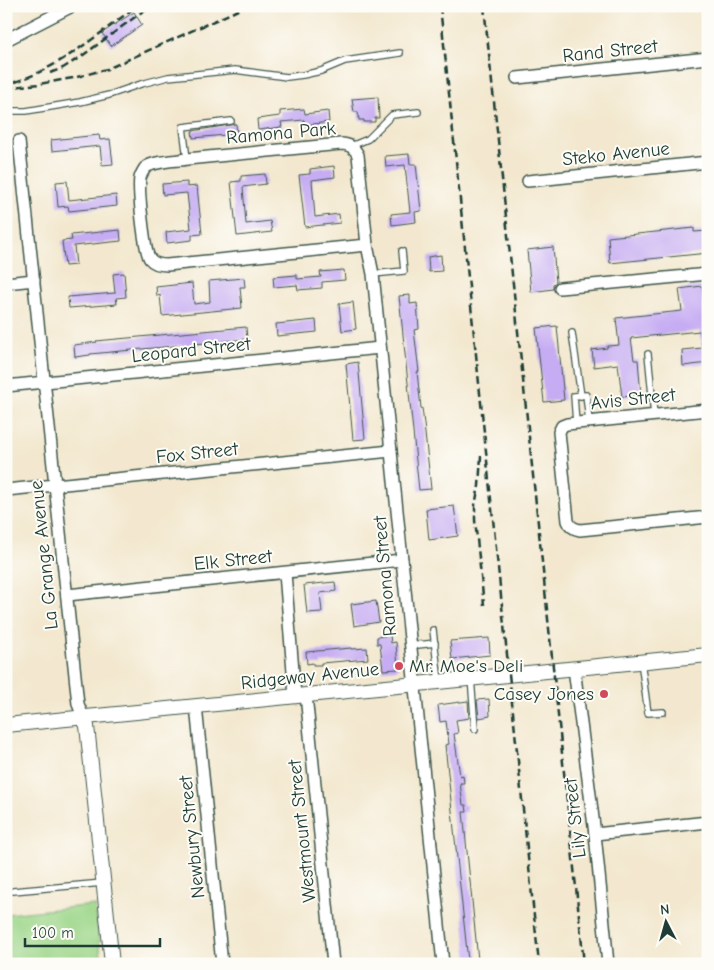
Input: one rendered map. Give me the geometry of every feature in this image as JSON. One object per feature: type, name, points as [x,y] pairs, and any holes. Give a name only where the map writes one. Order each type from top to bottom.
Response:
[{"type":"street","points":[[6,40],[72,6]]},
{"type":"street","name":"Rand Street","points":[[517,78],[708,58]]},
{"type":"street","name":"La Grange Avenue","points":[[19,141],[78,704],[87,726],[112,964]]},
{"type":"street","name":"Ramona Park","points":[[341,144],[351,146],[358,155],[367,244],[168,265],[157,264],[149,257],[146,247],[140,188],[140,178],[148,166],[187,159],[341,144]]},
{"type":"street","name":"Steko Avenue","points":[[528,181],[708,162]]},
{"type":"street","name":"Ramona Street","points":[[367,244],[373,274],[409,646],[443,964]]},
{"type":"street","points":[[560,288],[708,274]]},
{"type":"street","points":[[6,282],[34,280]]},
{"type":"street","name":"Leopard Street","points":[[6,386],[380,348]]},
{"type":"street","name":"Avis Street","points":[[708,410],[568,424],[562,426],[559,432],[568,521],[574,529],[580,530],[708,517]]},
{"type":"street","name":"Fox Street","points":[[6,490],[391,451]]},
{"type":"street","name":"Elk Street","points":[[67,595],[402,560]]},
{"type":"street","name":"Westmount Street","points":[[285,573],[333,964]]},
{"type":"street","name":"Ridgeway Avenue","points":[[6,725],[708,655]]},
{"type":"street","name":"Lily Street","points":[[574,668],[608,964]]},
{"type":"street","name":"Newbury Street","points":[[196,706],[222,964]]},
{"type":"street","points":[[594,834],[708,822]]},
{"type":"lane","points":[[6,111],[26,111],[80,102],[168,77],[235,70],[287,77],[321,71],[345,61],[400,53]]},
{"type":"lane","points":[[351,146],[368,140],[392,115],[418,112]]},
{"type":"lane","points":[[187,159],[183,127],[231,121]]},
{"type":"lane","points":[[373,274],[404,271],[402,251]]},
{"type":"lane","points":[[572,333],[581,396]]},
{"type":"lane","points":[[648,354],[654,415]]},
{"type":"lane","points":[[576,423],[574,396],[586,395],[589,421]]},
{"type":"lane","points":[[434,630],[439,682]]},
{"type":"lane","points":[[409,646],[435,643]]},
{"type":"lane","points":[[641,661],[648,714],[663,712]]},
{"type":"lane","points":[[470,678],[475,729]]},
{"type":"lane","points":[[13,891],[103,882]]},
{"type":"green space","points":[[95,905],[102,964],[6,964],[6,914]]},
{"type":"building","points":[[134,12],[142,25],[111,46],[102,33]]},
{"type":"building","points":[[378,97],[379,118],[375,118],[375,122],[359,120],[358,112],[354,112],[352,99]]},
{"type":"building","points":[[304,109],[305,114],[328,111],[329,122],[305,125],[304,120],[281,122],[282,127],[258,130],[257,119],[280,116],[280,111]]},
{"type":"building","points":[[236,124],[237,134],[193,138],[192,131]]},
{"type":"building","points":[[99,135],[100,140],[110,139],[113,164],[102,165],[100,146],[52,151],[51,140]]},
{"type":"building","points":[[409,154],[410,164],[416,164],[421,211],[415,212],[416,222],[392,225],[391,214],[410,212],[405,165],[386,167],[385,156]]},
{"type":"building","points":[[334,166],[335,177],[312,180],[315,217],[339,214],[340,223],[305,227],[299,175],[310,174],[310,169]]},
{"type":"building","points":[[265,174],[266,184],[243,187],[246,224],[270,221],[272,232],[237,236],[231,182],[241,181],[241,176]]},
{"type":"building","points":[[67,181],[69,200],[116,195],[117,206],[69,211],[68,206],[58,207],[56,182]]},
{"type":"building","points":[[187,182],[187,187],[197,186],[202,234],[192,235],[192,240],[167,243],[166,232],[191,229],[187,193],[163,195],[162,184]]},
{"type":"building","points":[[694,228],[694,232],[708,231],[708,253],[610,263],[608,237]]},
{"type":"building","points":[[120,230],[121,241],[74,246],[76,265],[65,266],[62,241],[72,240],[71,235]]},
{"type":"building","points":[[553,247],[556,282],[553,284],[553,289],[531,292],[527,250]]},
{"type":"building","points":[[441,255],[442,271],[429,272],[428,257]]},
{"type":"building","points":[[344,270],[345,280],[322,282],[322,288],[298,290],[297,285],[274,287],[273,277],[297,275],[297,279],[321,277],[320,272]]},
{"type":"building","points":[[124,273],[126,297],[116,298],[117,304],[69,308],[68,297],[115,293],[113,274]]},
{"type":"building","points":[[244,278],[245,287],[240,287],[242,308],[162,316],[160,295],[157,296],[156,287],[192,283],[194,304],[210,302],[209,281]]},
{"type":"building","points":[[702,286],[706,329],[708,329],[708,363],[683,366],[682,350],[702,348],[700,331],[631,338],[634,360],[638,360],[641,395],[622,397],[618,364],[594,367],[592,350],[619,345],[616,318],[682,311],[679,289]]},
{"type":"building","points":[[410,295],[410,304],[417,303],[419,329],[414,330],[419,372],[417,372],[431,489],[419,490],[399,296]]},
{"type":"building","points":[[353,302],[356,329],[342,331],[339,304]]},
{"type":"building","points":[[316,320],[317,332],[277,336],[276,324]]},
{"type":"building","points":[[557,326],[564,400],[544,402],[536,328]]},
{"type":"building","points":[[246,327],[247,339],[75,357],[74,345],[96,341]]},
{"type":"building","points":[[358,362],[365,439],[353,440],[346,364]]},
{"type":"building","points":[[454,506],[458,536],[429,540],[426,509]]},
{"type":"building","points":[[335,582],[336,591],[320,593],[322,612],[307,613],[304,585]]},
{"type":"building","points":[[376,601],[379,622],[354,626],[351,604]]},
{"type":"building","points":[[390,635],[391,643],[396,642],[398,669],[383,670],[380,644],[377,644],[377,637]]},
{"type":"building","points":[[489,638],[490,655],[452,659],[450,641]]},
{"type":"building","points":[[367,648],[368,659],[321,663],[321,665],[307,664],[306,652]]},
{"type":"building","points":[[489,699],[490,716],[479,718],[477,700]]},
{"type":"building","points":[[468,701],[469,718],[456,720],[458,733],[454,734],[460,776],[463,775],[464,783],[460,783],[463,805],[466,805],[467,812],[463,812],[478,960],[468,961],[445,745],[449,744],[446,721],[440,722],[438,705]]},
{"type":"railway","points":[[15,82],[32,76],[64,59],[137,6]]},
{"type":"railway","points":[[50,73],[63,68],[82,56],[150,6]]},
{"type":"railway","points":[[6,88],[73,78],[107,69],[247,6]]},
{"type":"railway","points":[[440,6],[539,964]]},
{"type":"railway","points":[[484,6],[584,964]]},
{"type":"railway","points":[[481,456],[475,520],[484,605]]},
{"type":"place","name":"Mr. Moe's Deli","points":[[399,666]]},
{"type":"place","name":"Casey Jones","points":[[604,694]]}]
